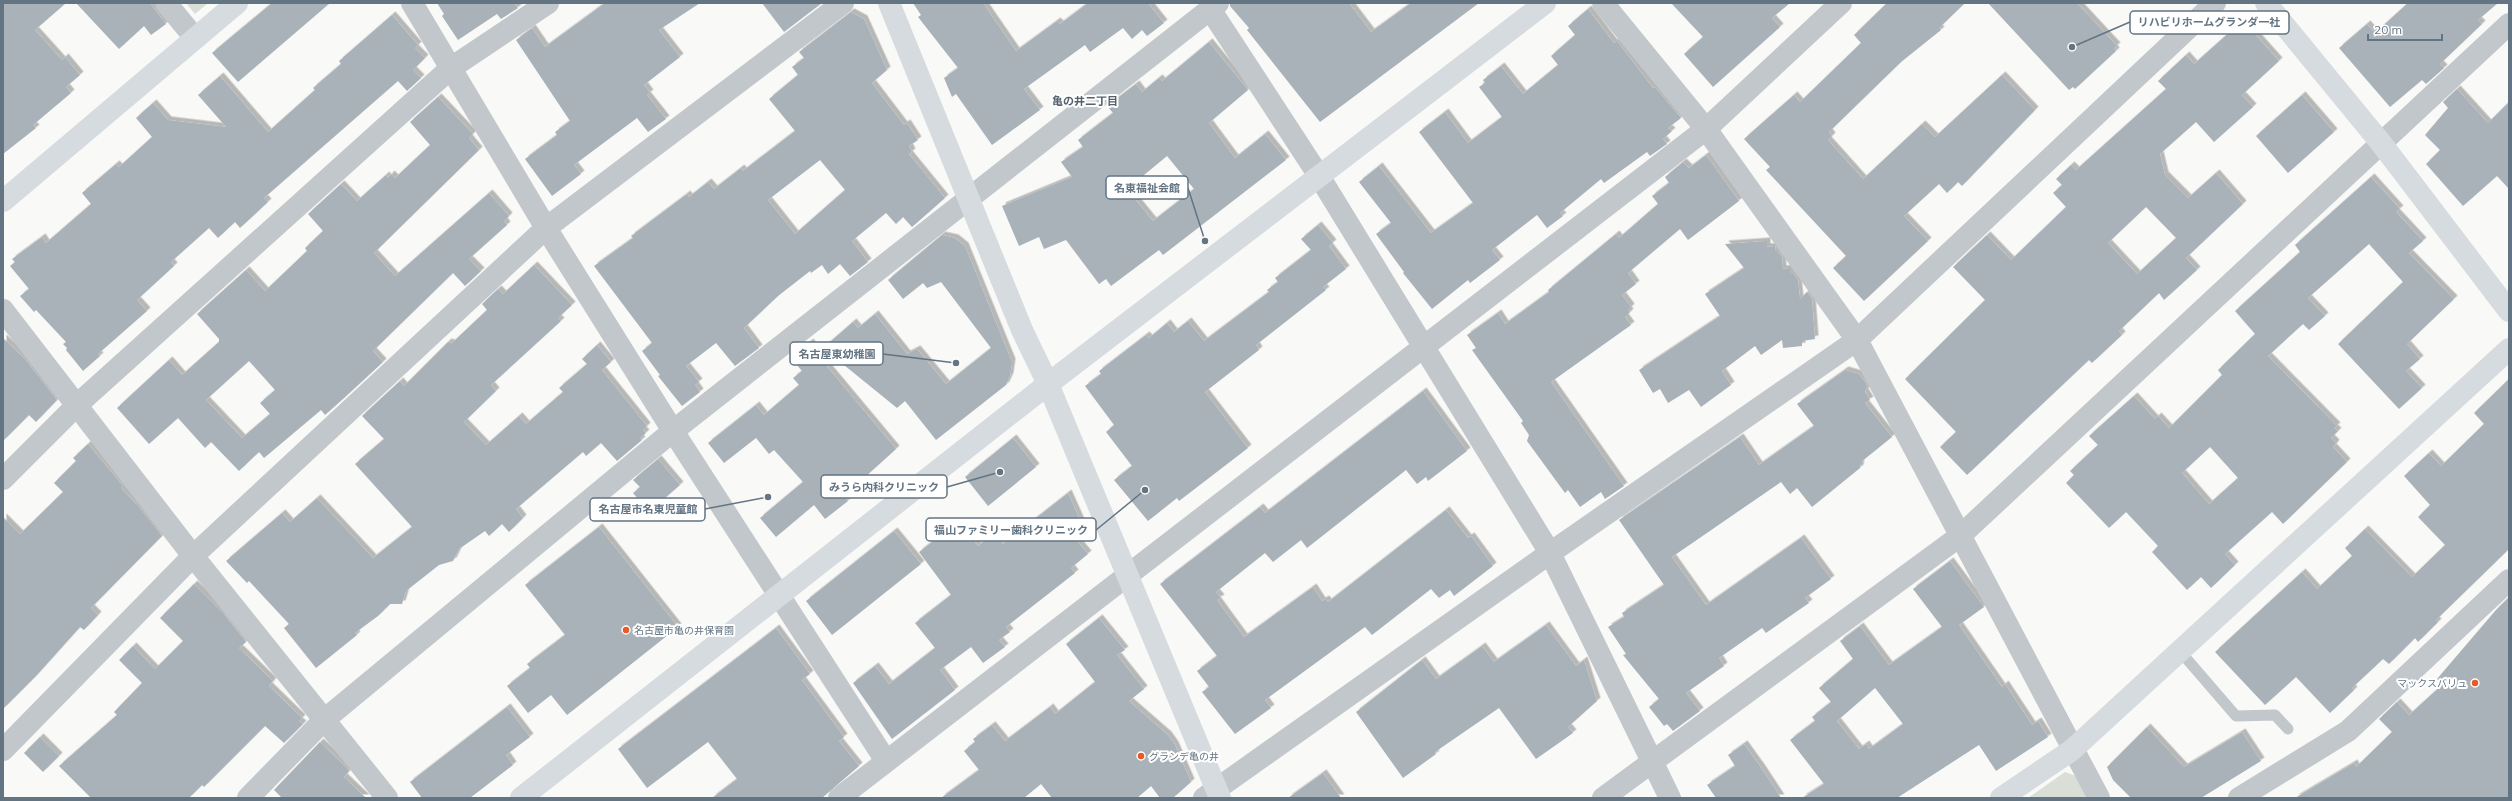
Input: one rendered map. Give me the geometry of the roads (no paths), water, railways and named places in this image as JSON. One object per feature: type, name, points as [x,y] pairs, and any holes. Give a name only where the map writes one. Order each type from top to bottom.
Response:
[{"type":"street","points":[[166,3],[195,38]]},
{"type":"street","points":[[3,202],[237,3]]},
{"type":"street","points":[[412,3],[546,228],[778,596],[886,761]]},
{"type":"street","points":[[3,479],[78,404],[451,68],[548,3]]},
{"type":"street","points":[[3,750],[193,556],[546,228],[843,3]]},
{"type":"street","points":[[889,3],[968,201],[1022,330],[1048,384],[1127,576],[1213,795],[1550,552],[1857,340],[2215,3]]},
{"type":"street","points":[[521,798],[1048,384],[1545,3]]},
{"type":"street","points":[[1603,3],[1706,129],[1857,340],[2072,750],[2099,798]]},
{"type":"street","points":[[839,798],[1426,348],[1706,129],[1841,3]]},
{"type":"street","points":[[2266,3],[2381,143],[2509,311]]},
{"type":"street","points":[[248,798],[324,720],[673,431],[968,201],[1214,6],[1426,348],[1550,552],[1670,798]]},
{"type":"street","points":[[1603,798],[1960,536],[2509,24]]},
{"type":"street","points":[[3,310],[78,404],[193,556],[387,798]]},
{"type":"street","points":[[2001,798],[2072,750],[2179,650],[2509,349]]},
{"type":"street","points":[[2239,798],[2348,731],[2509,580]]},
{"type":"lane","points":[[2179,650],[2236,716],[2275,715],[2288,729]]},
{"type":"place","name":"リハビリホームグランダ一社","points":[[2072,47]]},
{"type":"place","name":"名東福祉会館","points":[[1205,241]]},
{"type":"place","name":"名古屋東幼稚園","points":[[956,363]]},
{"type":"place","name":"みうら内科クリニック","points":[[1000,472]]},
{"type":"place","name":"福山ファミリー歯科クリニック","points":[[1145,490]]},
{"type":"place","name":"名古屋市名東児童館","points":[[768,497]]},
{"type":"place","name":"名古屋市亀の井保育園","points":[[626,630]]},
{"type":"place","name":"マックスバリュ","points":[[2475,683]]},
{"type":"place","name":"グランデ亀の井","points":[[1141,756]]},
{"type":"district","name":"亀の井二丁目","points":[[1085,101]]}]
